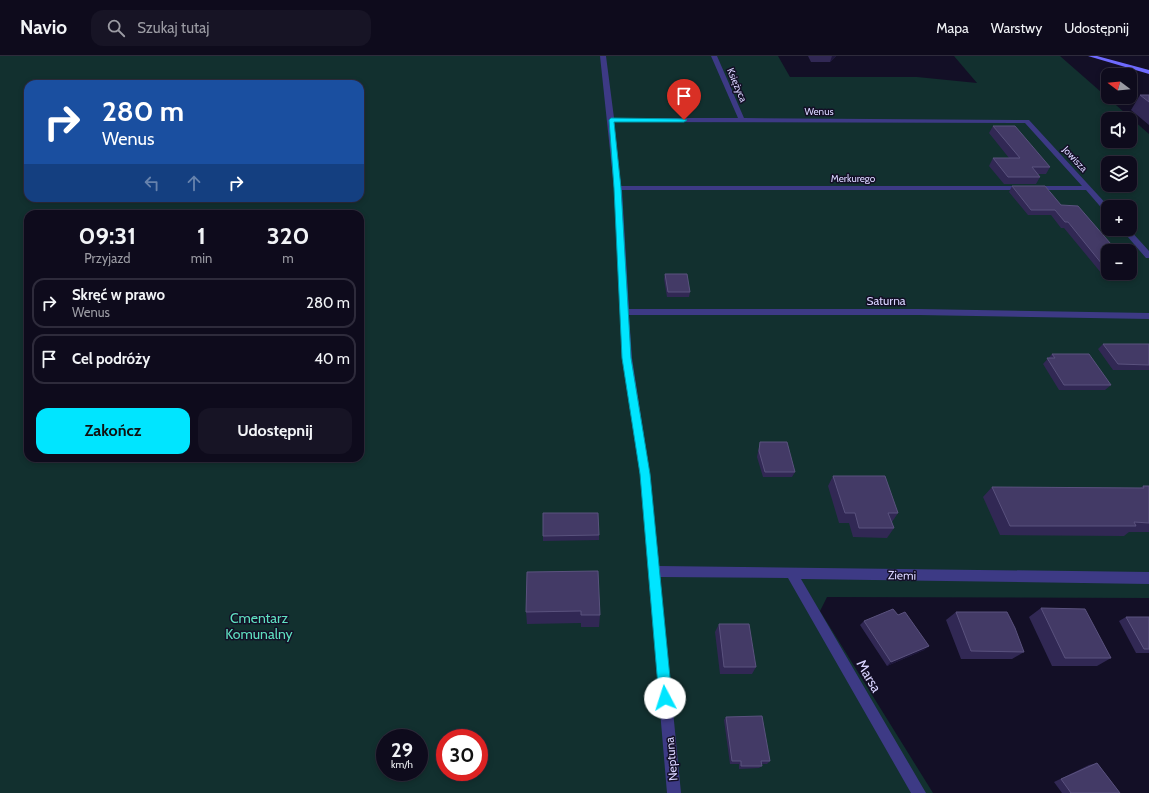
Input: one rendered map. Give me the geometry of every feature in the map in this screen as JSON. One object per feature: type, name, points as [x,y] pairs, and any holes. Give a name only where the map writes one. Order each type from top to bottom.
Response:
[{"type":"street","name":"Neptuna","points":[[603,56],[618,188],[626,358],[645,474],[674,793]]},
{"type":"street","name":"Księżyca","points":[[714,56],[742,121]]},
{"type":"street","points":[[1091,56],[1149,72]]},
{"type":"street","name":"Wenus","points":[[611,120],[1027,121]]},
{"type":"street","name":"Jowisza","points":[[1027,121],[1101,202]]},
{"type":"street","name":"Merkurego","points":[[618,188],[1088,188]]},
{"type":"street","points":[[1131,236],[1149,256]]},
{"type":"street","name":"Saturna","points":[[624,312],[919,312],[1149,316]]},
{"type":"street","name":"Ziemi","points":[[654,571],[1149,578]]},
{"type":"street","name":"Marsa","points":[[792,574],[919,793]]},
{"type":"green space","name":"Cmentarz Komunalny","points":[[0,56],[778,56],[790,77],[917,77],[977,83],[954,56],[1060,56],[1101,92],[1101,104],[1115,104],[1124,112],[1101,112],[1101,148],[1137,148],[1137,123],[1149,134],[1149,598],[827,597],[820,611],[933,793],[0,793]]},
{"type":"building","points":[[1140,95],[1149,95],[1149,102]]},
{"type":"building","points":[[993,126],[1015,126],[1050,167],[1032,167],[1040,177],[1008,177],[993,158],[1020,158]]},
{"type":"building","points":[[1012,186],[1045,186],[1061,205],[1078,206],[1101,233],[1101,236],[1104,236],[1111,244],[1101,244],[1101,263],[1068,222],[1065,222],[1055,210],[1031,210]]},
{"type":"building","points":[[665,274],[687,274],[690,292],[668,292]]},
{"type":"building","points":[[1103,344],[1149,344],[1149,365],[1118,364]]},
{"type":"building","points":[[1052,354],[1089,354],[1111,385],[1064,385],[1047,358],[1055,358]]},
{"type":"building","points":[[760,442],[787,442],[795,472],[765,472],[759,451]]},
{"type":"building","points":[[833,476],[885,476],[898,513],[888,513],[894,528],[859,528],[855,513],[845,513]]},
{"type":"building","points":[[1143,486],[1149,486],[1149,523],[1134,522],[1136,526],[1010,526],[992,487],[1144,488]]},
{"type":"building","points":[[543,513],[598,513],[599,535],[543,536]]},
{"type":"building","points":[[598,571],[600,615],[581,615],[581,611],[526,612],[527,572]]},
{"type":"building","points":[[1041,608],[1085,609],[1111,658],[1065,658]]},
{"type":"building","points":[[893,609],[898,615],[905,612],[929,646],[891,662],[864,621]]},
{"type":"building","points":[[956,612],[1007,612],[1024,652],[971,651]]},
{"type":"building","points":[[1126,617],[1149,617],[1149,649],[1144,649]]},
{"type":"building","points":[[719,624],[749,624],[756,667],[724,667]]},
{"type":"building","points":[[762,716],[770,761],[761,761],[762,766],[741,766],[741,761],[732,761],[726,717]]},
{"type":"building","points":[[1097,763],[1120,793],[1071,793],[1061,779]]},
{"type":"route","points":[[665,698],[645,474],[626,358],[618,188],[611,120],[684,120]]}]
